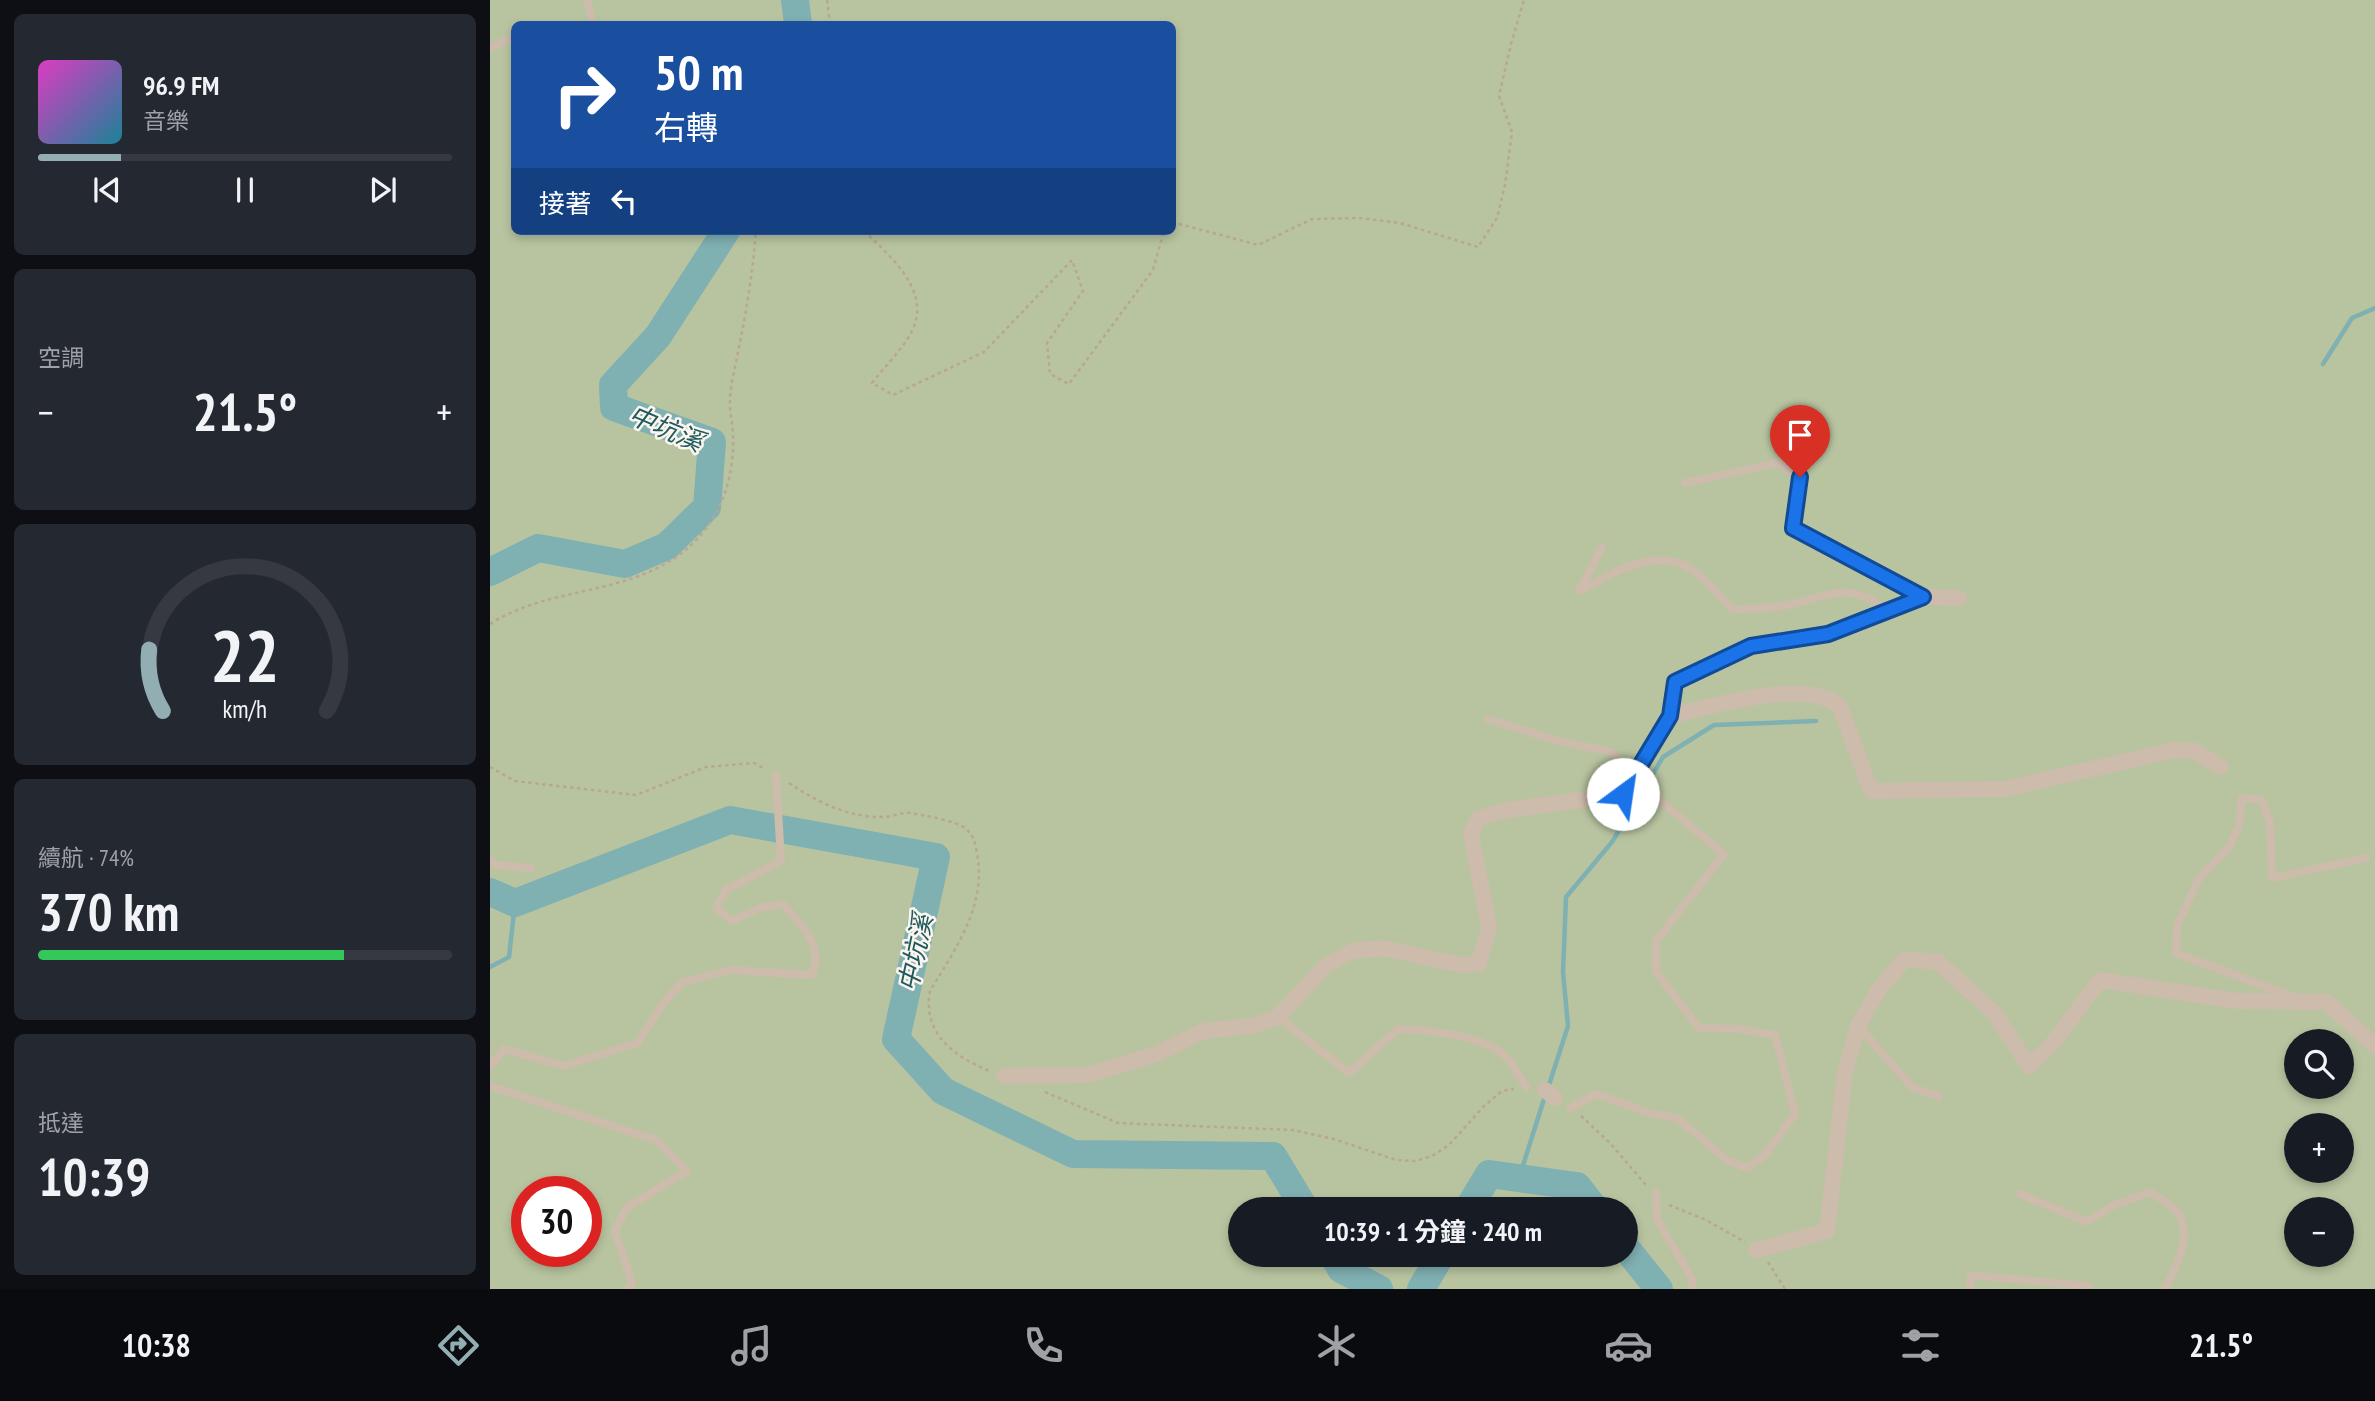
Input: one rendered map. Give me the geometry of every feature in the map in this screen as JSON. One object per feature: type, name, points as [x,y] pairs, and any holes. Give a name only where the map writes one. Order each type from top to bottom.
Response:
[{"type":"street","points":[[1004,1076],[1087,1075],[1154,1055],[1204,1031],[1256,1025],[1278,1017],[1325,966],[1353,951],[1382,948],[1462,965],[1479,962],[1489,927],[1471,834],[1478,819],[1502,811],[1623,794],[1635,779],[1670,716],[1675,682],[1751,646],[1828,634],[1923,597],[1959,598]]},
{"type":"street","points":[[1670,716],[1781,692],[1832,699],[1840,707],[1871,791],[2005,789],[2174,750],[2195,751],[2221,767]]},
{"type":"street","points":[[1756,1250],[1827,1231],[1845,1072],[1858,1026],[1879,989],[1905,959],[1938,962],[1995,1014],[2029,1066],[2052,1044],[2100,980],[2237,1001],[2327,1002],[2375,1046]]},
{"type":"lane","points":[[587,0],[592,21]]},
{"type":"lane","points":[[490,48],[511,38]]},
{"type":"lane","points":[[1685,483],[1777,463],[1800,477],[1793,528],[1923,597]]},
{"type":"lane","points":[[1602,547],[1579,591],[1630,565],[1666,558],[1694,571],[1732,610],[1786,606],[1840,591],[1869,597],[1889,610]]},
{"type":"lane","points":[[1488,719],[1558,741],[1612,752],[1635,779],[1724,854],[1656,941],[1656,972],[1699,1028],[1738,1029],[1775,1035],[1795,1114],[1765,1155],[1747,1168],[1727,1160],[1677,1118],[1649,1113],[1597,1094],[1570,1108]]},
{"type":"lane","points":[[490,1066],[504,1049],[564,1066],[637,1044],[665,1001],[683,982],[730,970],[812,975],[818,960],[808,932],[783,904],[762,907],[732,921],[716,908],[726,890],[781,861],[776,776]]},
{"type":"lane","points":[[2307,1002],[2176,953],[2177,926],[2198,880],[2230,846],[2239,825],[2242,798],[2262,800],[2270,823],[2272,878],[2365,858]]},
{"type":"lane","points":[[490,860],[497,865],[531,868]]},
{"type":"lane","points":[[1278,1017],[1349,1073],[1398,1028],[1442,1031],[1473,1039],[1506,1056],[1526,1087]]},
{"type":"lane","points":[[1858,1026],[1912,1087],[1939,1097]]},
{"type":"lane","points":[[490,1086],[656,1140],[687,1171],[626,1208],[615,1232],[632,1282],[628,1289]]},
{"type":"lane","points":[[2020,1194],[2087,1222],[2112,1206],[2150,1192],[2177,1211],[2182,1225],[2184,1245],[2165,1289]]},
{"type":"lane","points":[[1656,1194],[1657,1219],[1692,1279],[1692,1289]]},
{"type":"lane","points":[[1970,1289],[1971,1275],[2090,1288]]},
{"type":"path","points":[[827,0],[830,21]]},
{"type":"path","points":[[1176,223],[1258,245],[1312,219],[1360,218],[1400,222],[1478,247],[1497,218],[1505,185],[1512,132],[1499,96],[1524,0]]},
{"type":"path","points":[[490,624],[512,610],[538,601],[589,591],[654,570],[676,558],[715,515],[728,490],[732,466],[730,400],[751,285],[756,235]]},
{"type":"path","points":[[868,235],[900,266],[915,294],[918,307],[913,331],[872,383],[893,396],[984,352],[1072,260],[1083,291],[1047,343],[1049,374],[1069,384],[1153,270],[1163,235]]},
{"type":"path","points":[[490,767],[515,781],[636,795],[706,767],[728,763],[754,763],[813,799],[852,814],[884,817],[907,813],[965,827],[974,838],[980,875],[974,911],[930,991],[928,1004],[935,1030],[952,1052],[1004,1076]]},
{"type":"path","points":[[1045,1092],[1118,1123],[1293,1130],[1334,1139],[1395,1160],[1415,1161],[1432,1156],[1449,1145],[1466,1123],[1502,1091],[1526,1087]]},
{"type":"path","points":[[1570,1108],[1611,1143],[1644,1184],[1673,1208],[1706,1220],[1739,1237],[1756,1250],[1785,1289]]},
{"type":"green space","points":[[490,0],[2375,0],[2375,1289],[490,1289]]},
{"type":"waterway","name":"中坑溪","points":[[795,0],[798,21]]},
{"type":"waterway","name":"中坑溪","points":[[490,572],[538,548],[625,564],[667,546],[707,507],[712,442],[614,407],[613,385],[658,336],[723,235]]},
{"type":"waterway","points":[[2323,364],[2352,318],[2375,308]]},
{"type":"waterway","points":[[1548,1088],[1568,1026],[1563,972],[1566,897],[1612,842],[1663,757],[1714,725],[1816,721]]},
{"type":"waterway","name":"中坑溪","points":[[490,892],[515,903],[730,820],[936,857],[896,1039],[943,1091],[1073,1154],[1273,1156],[1298,1197]]},
{"type":"waterway","points":[[490,967],[509,957],[515,903]]},
{"type":"waterway","points":[[1519,1178],[1545,1096]]},
{"type":"waterway","name":"中坑溪","points":[[1475,1197],[1489,1174],[1577,1186],[1586,1197]]},
{"type":"waterway","name":"中坑溪","points":[[1638,1263],[1659,1289]]},
{"type":"waterway","name":"中坑溪","points":[[1340,1267],[1379,1289]]},
{"type":"waterway","name":"中坑溪","points":[[1421,1289],[1434,1267]]},
{"type":"route","points":[[1623,794],[1670,716],[1675,682],[1751,646],[1828,634],[1923,597],[1793,528],[1800,477]]}]
